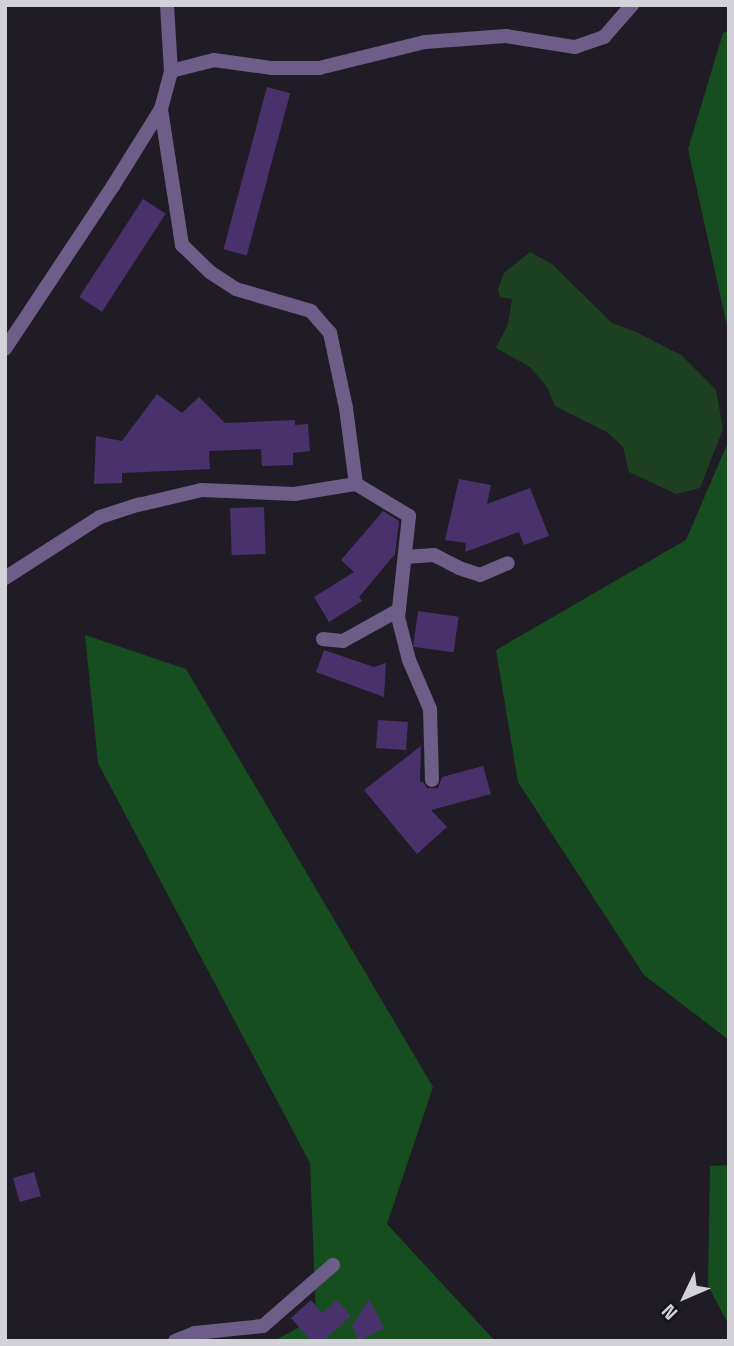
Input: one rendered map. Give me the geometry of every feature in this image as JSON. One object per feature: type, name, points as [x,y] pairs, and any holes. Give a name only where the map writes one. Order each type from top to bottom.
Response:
[{"type":"street","points":[[5,349],[113,187],[161,109],[172,71],[167,5]]},
{"type":"street","points":[[172,71],[214,60],[272,68],[319,68],[425,43],[506,36],[575,47],[604,37],[632,5]]},
{"type":"street","points":[[161,109],[182,245],[210,272],[236,289],[311,311],[330,333],[346,408],[356,484]]},
{"type":"street","points":[[5,578],[100,517],[138,505],[202,490],[294,494],[356,484],[410,516],[399,610],[409,660],[430,709],[432,780]]},
{"type":"street","points":[[405,558],[433,555],[480,575],[509,563]]},
{"type":"street","points":[[323,639],[342,641],[399,610]]},
{"type":"street","points":[[176,1341],[195,1333],[263,1326],[333,1265]]},
{"type":"green space","points":[[729,31],[729,335],[688,149],[723,33]]},
{"type":"green space","points":[[530,252],[552,264],[612,323],[681,355],[716,390],[723,429],[700,488],[676,494],[629,472],[623,447],[607,432],[555,406],[547,387],[530,367],[496,348],[508,324],[512,299],[500,297],[498,290],[504,273]]},
{"type":"green space","points":[[729,440],[729,1040],[644,975],[518,782],[496,650],[686,540]]},
{"type":"green space","points":[[85,635],[186,669],[433,1087],[387,1224],[495,1341],[274,1341],[316,1318],[310,1163],[98,763]]},
{"type":"green space","points":[[729,1165],[729,1325],[708,1286],[710,1166]]},
{"type":"building","points":[[267,87],[290,93],[247,255],[224,249]]},
{"type":"building","points":[[143,199],[166,214],[102,312],[79,297]]},
{"type":"building","points":[[157,394],[182,413],[199,397],[225,423],[295,420],[295,425],[308,424],[310,451],[293,453],[293,465],[262,466],[261,449],[209,451],[210,469],[122,473],[122,483],[94,484],[96,436],[122,441]]},
{"type":"building","points":[[459,479],[491,485],[487,504],[530,488],[549,536],[524,545],[519,532],[465,552],[466,543],[445,540]]},
{"type":"building","points":[[264,507],[266,554],[232,555],[230,508]]},
{"type":"building","points":[[383,511],[399,521],[395,554],[359,597],[362,601],[329,622],[314,597],[354,572],[341,560]]},
{"type":"building","points":[[418,611],[459,617],[454,652],[413,647]]},
{"type":"building","points":[[324,650],[374,667],[386,663],[384,697],[316,672]]},
{"type":"building","points":[[378,720],[408,722],[406,750],[376,748]]},
{"type":"building","points":[[421,746],[420,782],[427,788],[438,788],[442,777],[483,766],[491,794],[431,810],[447,827],[417,854],[364,790]]},
{"type":"building","points":[[34,1172],[41,1196],[20,1202],[13,1178]]},
{"type":"building","points":[[369,1299],[384,1328],[359,1341],[352,1326]]},
{"type":"building","points":[[311,1300],[322,1313],[337,1300],[351,1316],[323,1341],[311,1341],[291,1318]]}]
